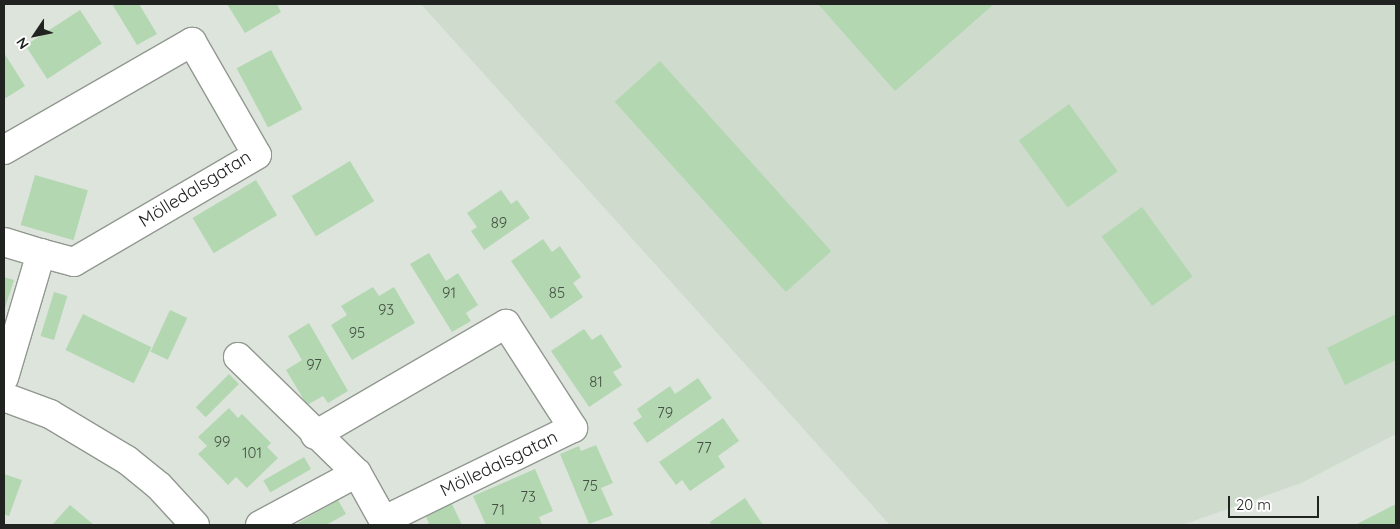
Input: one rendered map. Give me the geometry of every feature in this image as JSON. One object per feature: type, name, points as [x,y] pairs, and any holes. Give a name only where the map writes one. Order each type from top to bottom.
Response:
[{"type":"street","name":"Mölledalsgatan","points":[[4,150],[192,42],[257,155],[74,262],[41,253]]},
{"type":"street","points":[[4,242],[41,253],[4,378]]},
{"type":"street","name":"Mölledalsgatan","points":[[316,435],[506,324],[574,428],[385,523]]},
{"type":"street","points":[[238,357],[357,473],[385,523]]},
{"type":"street","points":[[4,397],[50,414],[127,460],[159,486],[195,525]]},
{"type":"street","points":[[260,525],[357,473]]},
{"type":"shaded area","points":[[421,4],[1396,4],[1396,434],[1301,483],[1182,525],[890,525]]},
{"type":"building","points":[[112,4],[139,4],[157,34],[137,45]]},
{"type":"building","points":[[227,4],[277,4],[281,12],[245,33]]},
{"type":"building","points":[[818,4],[994,4],[895,91]]},
{"type":"building","points":[[80,10],[102,44],[47,79],[25,45]]},
{"type":"building","points":[[271,50],[302,109],[268,127],[237,68]]},
{"type":"building","points":[[4,53],[25,86],[4,99]]},
{"type":"building","points":[[660,61],[831,251],[786,292],[615,102]]},
{"type":"building","points":[[1069,104],[1118,171],[1068,208],[1019,140]]},
{"type":"building","points":[[350,161],[374,201],[316,236],[292,196]]},
{"type":"building","points":[[35,175],[88,190],[74,240],[21,225]]},
{"type":"building","points":[[256,180],[277,215],[214,253],[193,218]]},
{"type":"building","points":[[501,190],[511,204],[517,200],[530,218],[484,250],[471,231],[477,227],[467,213]]},
{"type":"building","points":[[1142,207],[1193,277],[1152,306],[1102,236]]},
{"type":"building","points":[[543,239],[552,252],[560,246],[581,277],[573,283],[583,297],[551,319],[511,261]]},
{"type":"building","points":[[429,253],[446,281],[458,273],[478,305],[466,313],[471,321],[452,332],[410,264]]},
{"type":"building","points":[[4,277],[14,280],[4,311]]},
{"type":"building","points":[[373,287],[379,296],[394,287],[415,323],[352,360],[331,325],[347,315],[341,306]]},
{"type":"building","points":[[54,292],[67,296],[54,340],[41,336]]},
{"type":"building","points":[[170,310],[187,318],[168,360],[151,352]]},
{"type":"building","points":[[83,314],[151,347],[134,383],[65,350]]},
{"type":"building","points":[[1396,314],[1396,360],[1345,385],[1327,348]]},
{"type":"building","points":[[309,323],[348,391],[328,403],[323,396],[307,405],[286,370],[302,360],[288,336]]},
{"type":"building","points":[[584,329],[592,340],[601,334],[622,367],[613,372],[622,385],[589,407],[551,351]]},
{"type":"building","points":[[229,374],[239,384],[206,417],[196,407]]},
{"type":"building","points":[[698,378],[712,398],[647,443],[633,423],[642,417],[637,409],[670,386],[675,394]]},
{"type":"building","points":[[229,408],[238,418],[242,414],[271,443],[267,447],[278,458],[247,488],[236,477],[228,485],[198,454],[207,446],[198,437]]},
{"type":"building","points":[[723,418],[739,441],[718,456],[725,467],[690,491],[682,480],[676,485],[659,462]]},
{"type":"building","points":[[596,445],[613,483],[601,488],[613,515],[589,524],[560,454],[579,446],[581,451]]},
{"type":"building","points":[[304,457],[311,469],[270,493],[263,480]]},
{"type":"building","points":[[535,469],[553,511],[539,517],[542,525],[486,525],[473,496]]},
{"type":"building","points":[[4,474],[22,480],[9,516],[4,514]]},
{"type":"building","points":[[745,498],[763,525],[711,525],[710,522]]},
{"type":"building","points":[[338,500],[346,514],[326,525],[300,525],[298,523]]},
{"type":"building","points":[[451,502],[462,525],[425,525],[429,523],[425,515]]},
{"type":"building","points":[[1396,504],[1396,525],[1357,525],[1357,524]]},
{"type":"building","points":[[70,505],[94,525],[52,525]]}]
